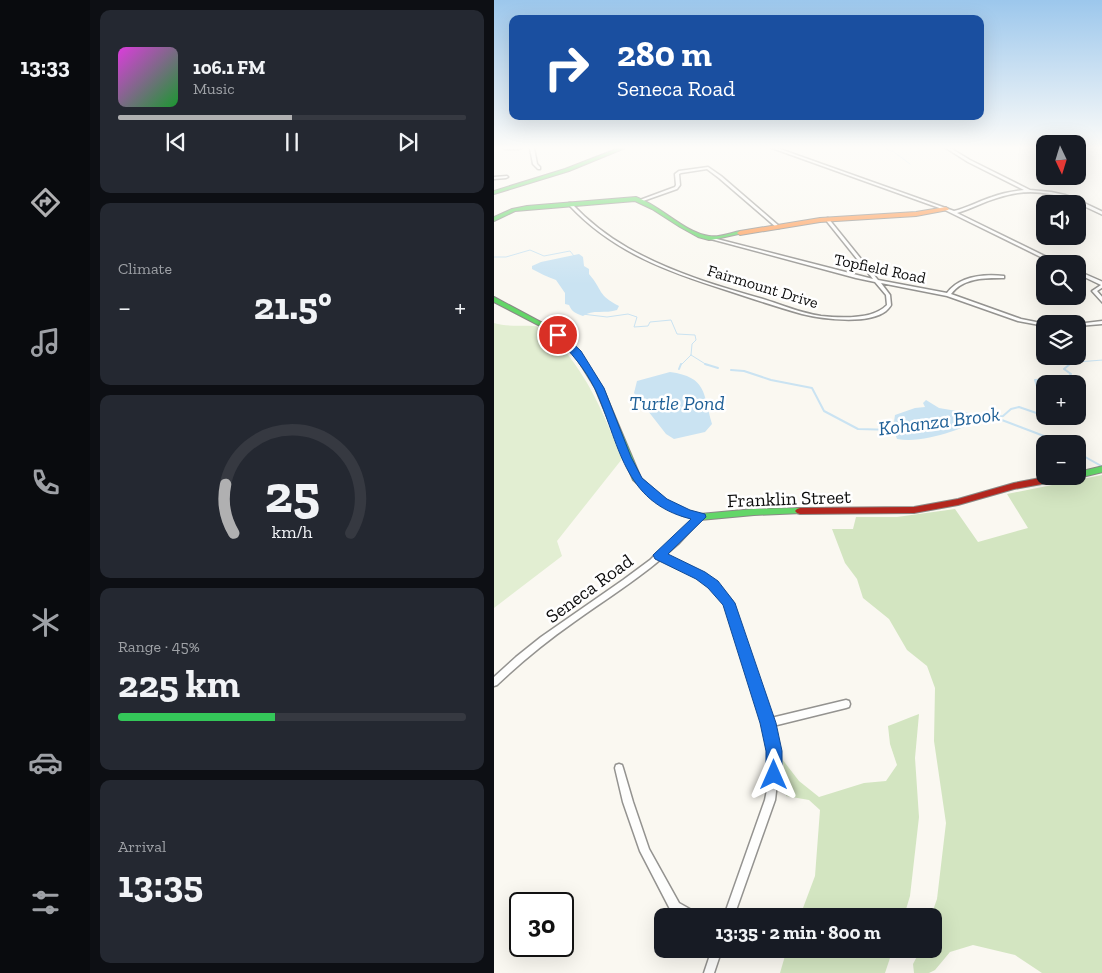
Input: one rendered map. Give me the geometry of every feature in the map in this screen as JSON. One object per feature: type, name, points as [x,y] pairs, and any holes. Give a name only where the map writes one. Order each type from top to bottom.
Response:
[{"type":"main road","points":[[494,219],[514,210],[622,199],[642,200],[696,233],[709,238],[827,219],[951,210]]},
{"type":"main road","name":"Franklin Street","points":[[494,300],[538,322],[571,347],[583,361],[599,388],[637,480],[645,489],[663,502],[686,514],[700,517],[715,517],[754,512],[886,512],[919,510],[958,502],[1000,489],[1036,482]]},
{"type":"main road","points":[[1086,473],[1102,469]]},
{"type":"street","points":[[642,200],[661,193]]},
{"type":"street","points":[[739,193],[778,227]]},
{"type":"street","points":[[904,193],[951,210],[1041,255]]},
{"type":"street","points":[[951,210],[975,207],[996,197],[1016,193]]},
{"type":"street","points":[[1057,193],[1102,214]]},
{"type":"street","name":"Fairmount Drive","points":[[570,204],[582,217],[608,238],[651,261],[707,283],[810,315],[826,318],[858,318],[884,311],[889,305],[890,299],[827,219]]},
{"type":"street","name":"Topfield Road","points":[[709,238],[875,280],[948,295],[1020,320],[1036,323]]},
{"type":"street","points":[[1086,276],[1102,285],[1094,290],[1102,302]]},
{"type":"street","points":[[948,295],[953,288],[966,281],[1002,277]]},
{"type":"street","points":[[1086,324],[1102,322]]},
{"type":"street","name":"Seneca Road","points":[[494,682],[526,654],[569,622],[616,591],[700,517]]},
{"type":"street","points":[[659,555],[701,576],[717,588],[729,603],[768,723],[774,751],[774,775],[770,800],[732,908]]},
{"type":"street","points":[[768,723],[846,704]]},
{"type":"street","points":[[619,768],[628,802],[645,850],[678,908]]},
{"type":"street","points":[[709,973],[714,958]]},
{"type":"green space","points":[[494,323],[539,327],[553,338],[575,364],[591,390],[622,459],[557,541],[562,556],[494,608]]},
{"type":"green space","points":[[1102,475],[1102,973],[1042,973],[1015,955],[973,945],[950,952],[935,970],[929,973],[914,973],[913,964],[916,958],[942,958],[942,908],[934,908],[937,899],[946,823],[934,741],[935,688],[927,666],[907,650],[889,619],[863,598],[857,579],[845,563],[832,529],[853,529],[856,517],[897,517],[955,509],[978,542],[1028,528],[1007,494],[1052,485],[1086,485],[1086,478]]},
{"type":"green space","points":[[919,714],[915,758],[919,817],[910,896],[906,908],[803,908],[815,876],[820,810],[809,800],[786,796],[786,776],[782,759],[799,781],[819,797],[864,783],[886,781],[897,765],[890,744],[888,726]]},
{"type":"green space","points":[[784,958],[890,958],[885,973],[780,973]]},
{"type":"water","points":[[579,254],[583,257],[584,266],[589,269],[589,274],[607,299],[619,306],[617,310],[591,313],[583,316],[576,313],[569,305],[565,304],[565,293],[556,280],[532,269],[532,266],[541,262]]},
{"type":"water","name":"Turtle Pond","points":[[670,372],[691,378],[702,388],[712,424],[705,432],[674,439],[666,434],[634,393],[637,381]]},
{"type":"water","points":[[926,400],[939,408],[992,417],[933,437],[909,440],[897,439],[893,428],[895,415],[915,408],[925,407],[923,403]]},
{"type":"waterway","name":"Kohanza Brook","points":[[494,257],[506,257],[530,250],[544,256],[570,251],[574,256]]},
{"type":"waterway","name":"Kohanza Brook","points":[[582,314],[607,317],[628,314],[637,317],[634,327],[648,326],[650,322],[671,320],[677,334],[695,335],[696,340],[692,344],[691,355]]},
{"type":"waterway","points":[[681,365],[691,355]]},
{"type":"waterway","name":"Kohanza Brook","points":[[691,355],[706,364]]},
{"type":"waterway","name":"Kohanza Brook","points":[[1086,361],[1103,360]]},
{"type":"waterway","points":[[679,369],[681,364]]},
{"type":"waterway","name":"Kohanza Brook","points":[[706,364],[718,368]]},
{"type":"waterway","name":"Kohanza Brook","points":[[1069,365],[1064,369],[1070,375]]},
{"type":"waterway","name":"Kohanza Brook","points":[[731,370],[744,371],[771,380],[812,388],[824,411],[858,429],[895,430]]},
{"type":"waterway","name":"Kohanza Brook","points":[[1036,380],[1036,383]]},
{"type":"waterway","name":"Kohanza Brook","points":[[991,417],[1003,416],[1011,409],[1019,407],[1036,413]]},
{"type":"waterway","points":[[994,417],[1041,435]]},
{"type":"waterway","points":[[1086,457],[1103,467]]},
{"type":"traffic: fast","points":[[494,219],[514,210],[527,208],[636,199],[700,236],[713,238],[740,233]]},
{"type":"traffic: fast","points":[[494,299],[548,328],[577,353],[599,388],[637,480],[663,502],[686,514],[700,517],[754,512],[800,511]]},
{"type":"traffic: fast","points":[[1086,473],[1103,469]]},
{"type":"traffic: slow","points":[[740,233],[820,220],[916,214],[946,209]]},
{"type":"traffic: jam","points":[[800,511],[914,510],[958,502],[1014,486],[1036,482]]},
{"type":"route","points":[[558,335],[577,353],[599,388],[637,480],[645,489],[673,508],[686,514],[700,517],[659,555],[713,584],[729,603],[768,723],[774,751],[774,775]]}]
